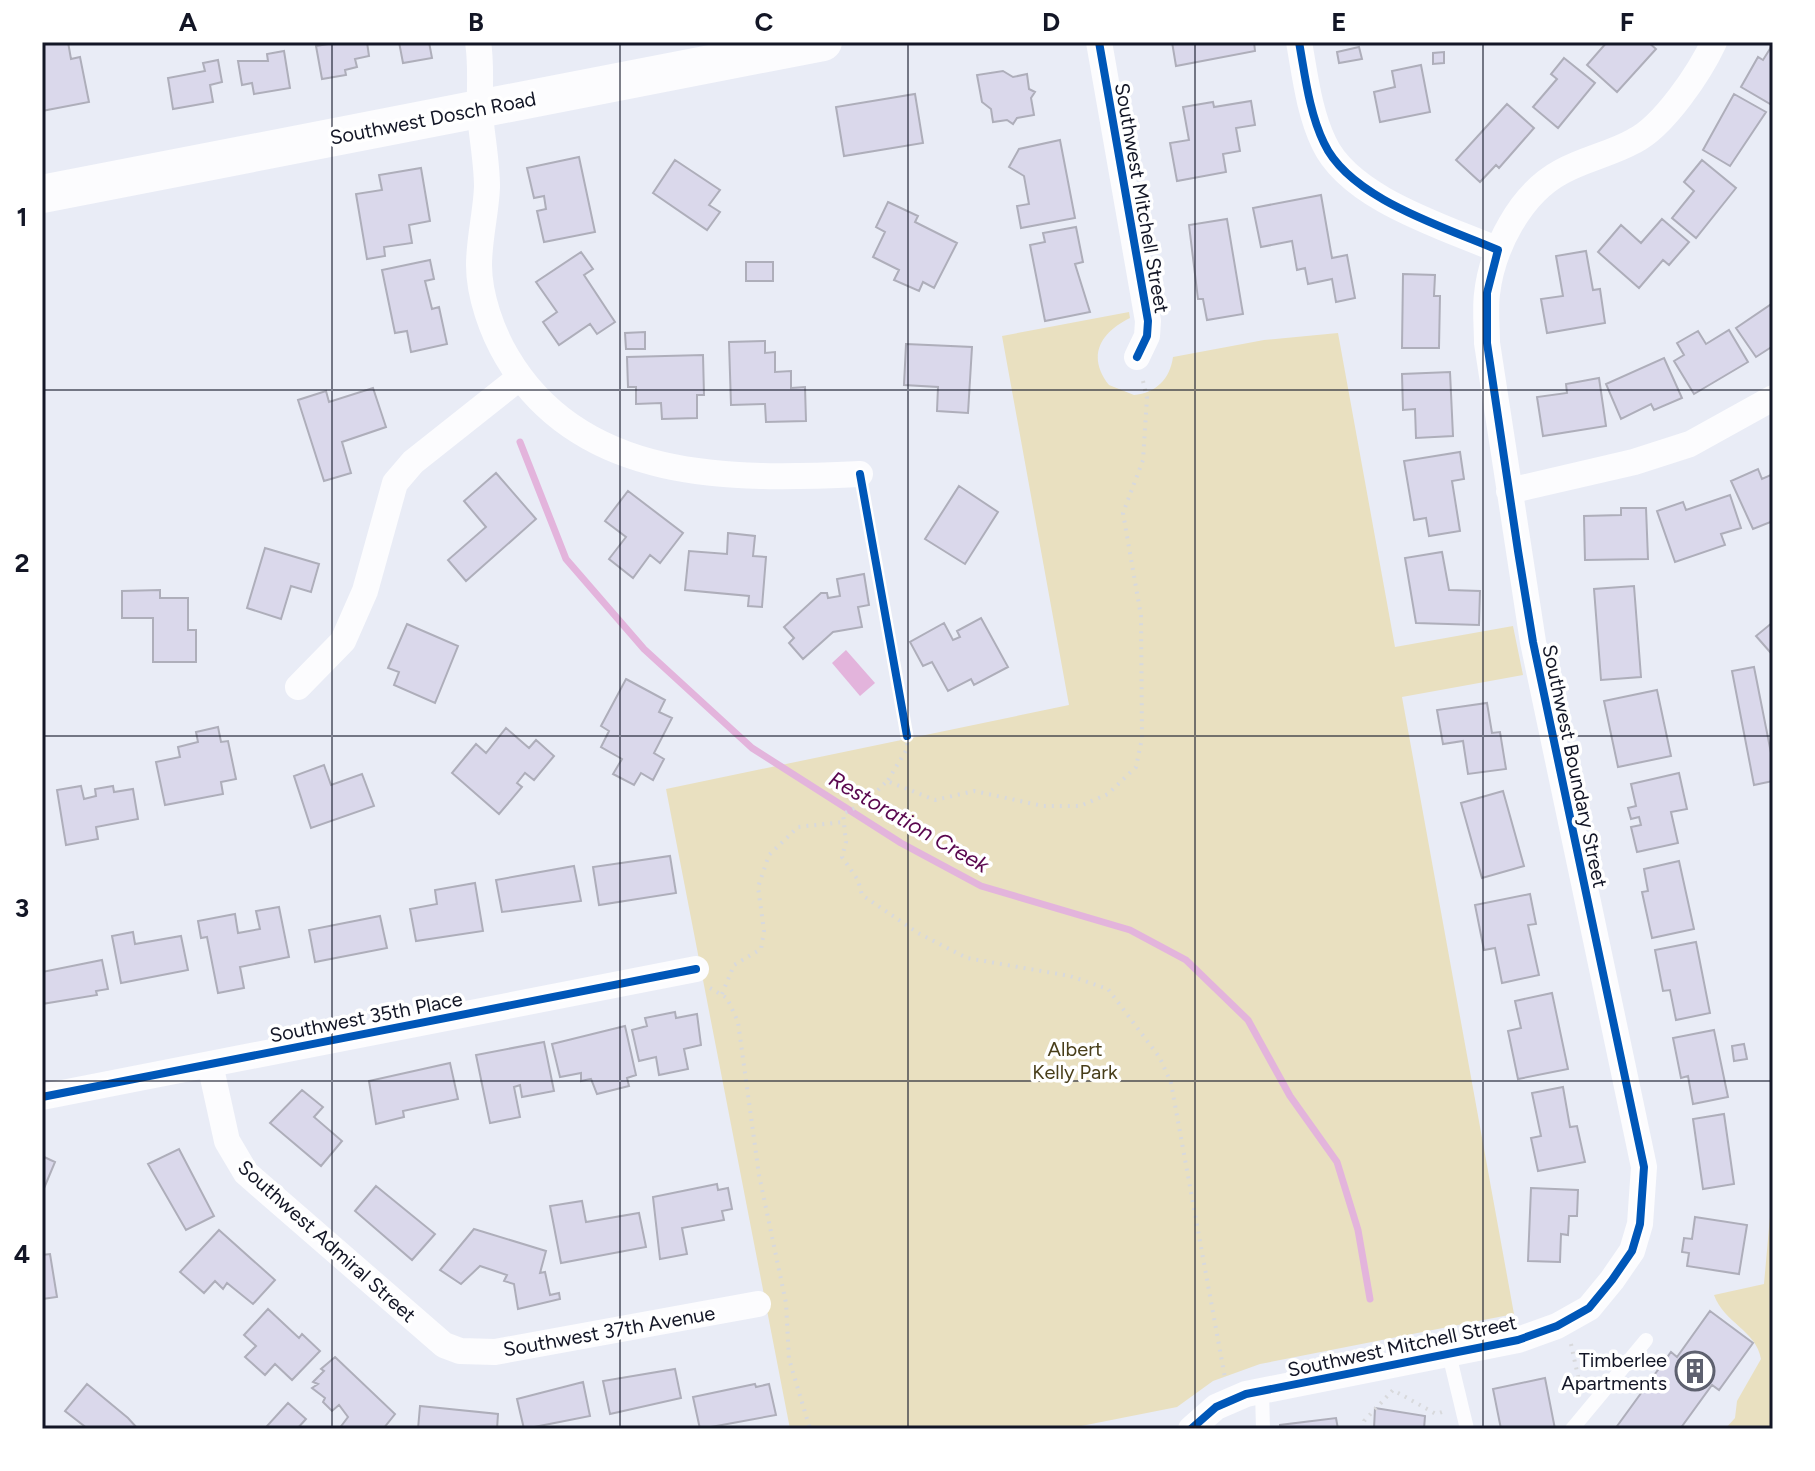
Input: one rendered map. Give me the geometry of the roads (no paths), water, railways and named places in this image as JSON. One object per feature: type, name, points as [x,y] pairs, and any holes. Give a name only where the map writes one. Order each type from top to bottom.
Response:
[{"type":"street","points":[[478,42],[483,71],[480,110],[487,186],[479,266],[483,295],[500,345],[519,378],[539,401],[580,434],[629,456],[689,470],[746,478],[860,474]]},
{"type":"street","name":"Southwest Dosch Road","points":[[42,194],[823,42]]},
{"type":"street","name":"Southwest Mitchell Street","points":[[1099,42],[1148,321],[1137,357]]},
{"type":"street","points":[[1299,42],[1316,123],[1325,146],[1340,167],[1372,192],[1403,209],[1498,250]]},
{"type":"street","name":"Southwest Boundary Street","points":[[1612,1280],[1632,1251],[1640,1224],[1644,1167],[1533,642],[1487,343],[1487,293],[1498,250],[1517,214],[1556,174],[1636,141],[1659,120],[1703,66],[1714,42]]},
{"type":"street","points":[[298,687],[343,641],[365,591],[395,483],[413,462],[519,378]]},
{"type":"street","points":[[1509,491],[1634,462],[1690,444],[1773,398]]},
{"type":"street","name":"Southwest 35th Place","points":[[42,1097],[696,969]]},
{"type":"street","name":"Southwest Admiral Street","points":[[210,1064],[227,1141],[246,1173],[432,1336],[460,1351]]},
{"type":"street","name":"Southwest Mitchell Street","points":[[1191,1429],[1229,1400],[1262,1391],[1518,1340],[1557,1326],[1589,1308],[1612,1280]]},
{"type":"street","name":"Southwest 37th Avenue","points":[[460,1351],[495,1352],[758,1304]]},
{"type":"lane","points":[[1572,1429],[1646,1340]]},
{"type":"lane","points":[[1449,1354],[1467,1429]]},
{"type":"lane","points":[[1262,1391],[1263,1429]]},
{"type":"waterway","name":"Restoration Creek","points":[[520,442],[566,559],[644,649],[752,748],[901,843],[981,886],[1130,930],[1186,960],[1248,1020],[1290,1096],[1337,1162],[1358,1230],[1370,1299]]},
{"type":"place","name":"Timberlee Apartments","points":[[1695,1371]]},
{"type":"park label","name":"Albert Kelly Park","points":[[1075,1060]]}]
